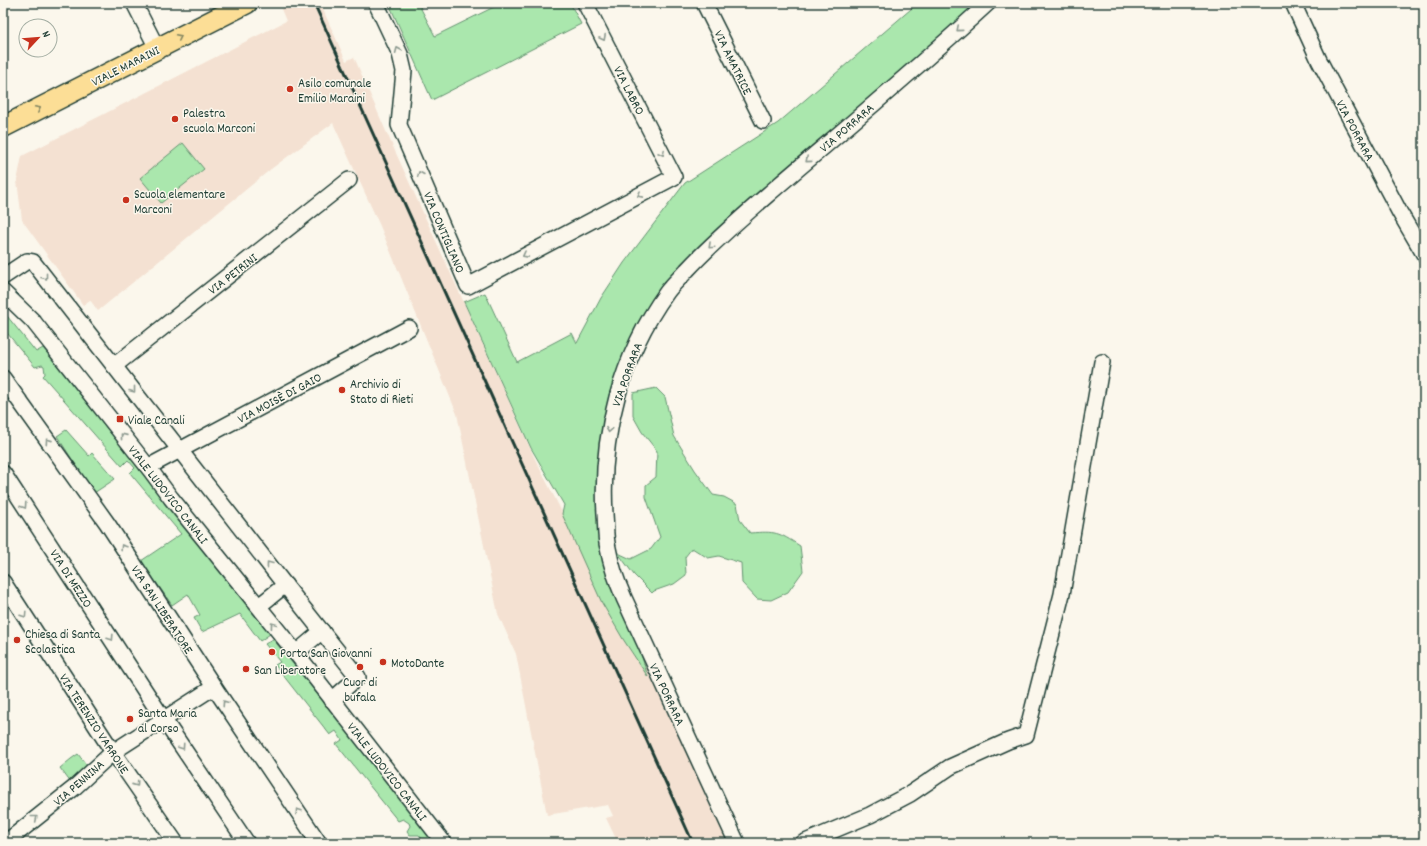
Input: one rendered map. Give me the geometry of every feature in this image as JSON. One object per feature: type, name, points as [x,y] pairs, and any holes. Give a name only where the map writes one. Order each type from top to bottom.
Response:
[{"type":"main road","name":"VIALE MARAINI","points":[[3,127],[247,3]]},
{"type":"street","points":[[134,3],[157,48]]},
{"type":"street","name":"VIA CONTIGLIANO","points":[[376,3],[400,54],[404,71],[399,125],[468,286],[674,177]]},
{"type":"street","name":"VIA LABRO","points":[[585,3],[674,177]]},
{"type":"street","name":"VIA AMATRICE","points":[[704,3],[763,121]]},
{"type":"street","name":"VIA PORRARA","points":[[738,843],[624,598],[613,571],[607,546],[604,494],[608,440],[612,417],[626,367],[651,316],[668,291],[700,256],[748,212],[988,3]]},
{"type":"street","name":"VIA PORRARA","points":[[1294,3],[1319,60],[1400,213],[1424,254]]},
{"type":"street","name":"VIA PETRINI","points":[[114,366],[349,180]]},
{"type":"street","points":[[33,321],[3,276],[27,261],[33,262],[358,677],[332,700]]},
{"type":"street","name":"VIALE LUDOVICO CANALI","points":[[3,292],[33,321],[171,498],[259,606],[444,843]]},
{"type":"street","name":"VIA MOISÈ DI GAIO","points":[[148,467],[409,328]]},
{"type":"street","points":[[803,843],[870,815],[910,794],[950,767],[1008,740],[1026,735],[1062,594],[1102,362]]},
{"type":"street","name":"VIA SAN LIBERATORE","points":[[3,378],[107,523],[214,687],[319,843]]},
{"type":"street","name":"VIA DI MEZZO","points":[[3,473],[164,720],[247,843]]},
{"type":"street","name":"VIA TERENZIO VARRONE","points":[[3,582],[114,752],[176,843]]},
{"type":"street","points":[[259,606],[285,585]]},
{"type":"street","points":[[296,653],[322,631]]},
{"type":"street","name":"VIA PENNINA","points":[[5,843],[74,788],[114,752],[214,687]]},
{"type":"shaded area","points":[[294,3],[320,3],[346,61],[354,57],[385,129],[536,461],[584,555],[626,624],[671,714],[729,843],[618,843],[606,818],[613,816],[608,805],[547,815],[516,654],[498,614],[457,414],[380,226],[333,123],[271,169],[98,311],[90,300],[83,305],[22,220],[17,181],[22,156],[286,21],[281,9]]},
{"type":"green space","points":[[397,3],[418,3],[435,36],[502,3],[570,3],[581,24],[432,100],[390,6]]},
{"type":"green space","points":[[918,3],[984,3],[700,256],[626,367],[604,494],[624,598],[648,677],[602,603],[562,514],[564,505],[531,448],[464,302],[485,293],[517,362],[572,333],[577,343],[601,298],[624,263],[685,183],[778,123]]},
{"type":"green space","points":[[183,143],[204,169],[161,203],[140,178]]},
{"type":"green space","points":[[3,311],[36,352],[43,348],[270,634],[260,641],[240,614],[202,632],[194,618],[200,615],[188,594],[172,605],[141,561],[181,534],[130,473],[135,468],[128,460],[122,466],[43,376],[45,374],[44,366],[42,365],[35,367],[3,328]]},
{"type":"green space","points":[[656,388],[665,397],[674,436],[695,470],[713,495],[724,497],[737,504],[740,520],[750,533],[766,532],[781,535],[800,546],[803,571],[788,592],[771,600],[757,599],[742,583],[741,563],[719,556],[708,558],[692,548],[685,557],[686,575],[674,584],[652,593],[634,575],[618,553],[631,559],[651,549],[660,537],[646,497],[646,485],[656,477],[657,451],[642,432],[633,416],[633,393]]},
{"type":"green space","points":[[66,430],[89,456],[92,453],[115,479],[94,493],[57,436]]},
{"type":"green space","points":[[273,639],[404,802],[433,843],[425,843],[419,835],[410,835],[407,831],[410,826],[409,823],[403,819],[398,821],[336,744],[342,740],[336,731],[330,735],[275,665],[280,662],[265,644]]},
{"type":"green space","points":[[78,754],[88,767],[71,783],[60,768]]},
{"type":"railway","points":[[314,3],[693,843]]},
{"type":"place","name":"Asilo comunale Emilio Maraini","points":[[290,89]]},
{"type":"place","name":"Palestra scuola Marconi","points":[[175,119]]},
{"type":"place","name":"Scuola elementare Marconi","points":[[126,200]]},
{"type":"place","name":"Archivio di Stato di Rieti","points":[[342,390]]},
{"type":"place","name":"Viale Canali","points":[[120,419]]},
{"type":"place","name":"Chiesa di Santa Scolastica","points":[[17,640]]},
{"type":"place","name":"Porta San Giovanni","points":[[272,652]]},
{"type":"place","name":"MotoDante","points":[[383,662]]},
{"type":"place","name":"Cuor di bufala","points":[[360,667]]},
{"type":"place","name":"San Liberatore","points":[[246,669]]},
{"type":"place","name":"Santa Maria al Corso","points":[[130,719]]}]
